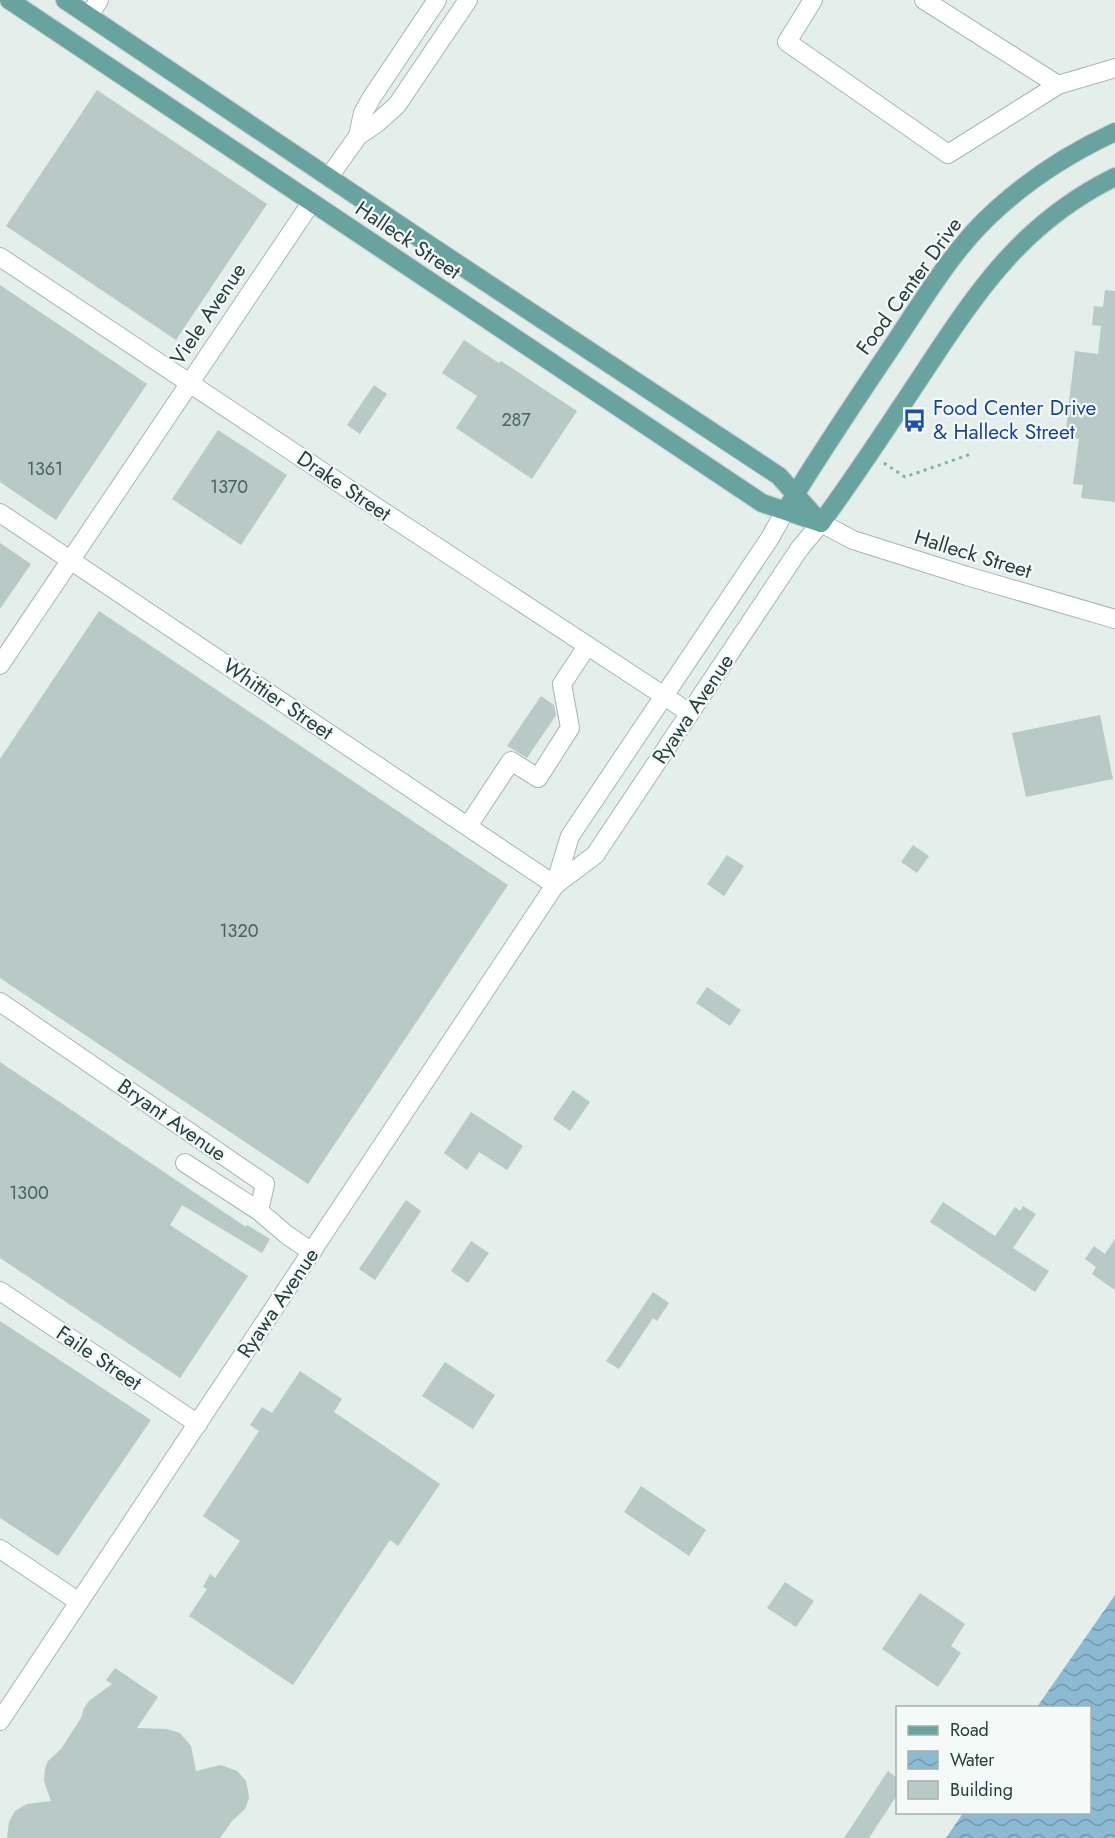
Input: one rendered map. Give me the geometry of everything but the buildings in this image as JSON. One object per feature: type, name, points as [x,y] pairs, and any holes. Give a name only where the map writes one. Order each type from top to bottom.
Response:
[{"type":"main road","name":"Halleck Street","points":[[9,0],[762,503],[821,523]]},
{"type":"main road","name":"Halleck Street","points":[[65,0],[779,476],[821,523]]},
{"type":"main road","name":"Food Center Drive","points":[[785,511],[931,288],[970,237],[1023,187],[1072,154],[1115,132]]},
{"type":"main road","name":"Viele Avenue","points":[[311,202],[329,177]]},
{"type":"main road","points":[[821,523],[963,313],[1001,263],[1047,219],[1074,200],[1115,177]]},
{"type":"street","points":[[89,16],[99,0]]},
{"type":"street","points":[[358,136],[363,113],[372,97],[437,0]]},
{"type":"street","name":"Viele Avenue","points":[[329,177],[358,136],[397,105],[468,0]]},
{"type":"street","points":[[813,0],[787,42],[948,154],[1058,85],[1115,69]]},
{"type":"street","points":[[924,0],[1058,85]]},
{"type":"street","name":"Viele Avenue","points":[[0,665],[311,202]]},
{"type":"street","name":"Drake Street","points":[[0,257],[690,713]]},
{"type":"street","name":"Ryawa Avenue","points":[[0,1721],[555,885],[570,836],[770,538],[785,511]]},
{"type":"street","name":"Whittier Street","points":[[0,513],[555,885]]},
{"type":"street","name":"Ryawa Avenue","points":[[555,885],[595,855],[800,548],[821,523]]},
{"type":"street","name":"Halleck Street","points":[[821,523],[854,540],[1115,619]]},
{"type":"street","points":[[468,826],[511,761],[538,778],[570,728],[562,684],[587,646]]},
{"type":"street","name":"Bryant Avenue","points":[[0,1002],[265,1184],[258,1211]]},
{"type":"street","points":[[185,1163],[258,1211],[312,1252]]},
{"type":"street","name":"Faile Street","points":[[0,1292],[198,1424]]},
{"type":"street","points":[[0,1549],[79,1602]]},
{"type":"path","points":[[870,453],[905,477],[971,454]]},
{"type":"water","points":[[1115,1595],[1115,1838],[946,1838],[962,1814],[1091,1814],[1091,1706],[1038,1706]]},
{"type":"place","name":"Food Center Drive & Halleck Street","points":[[915,420]]}]
